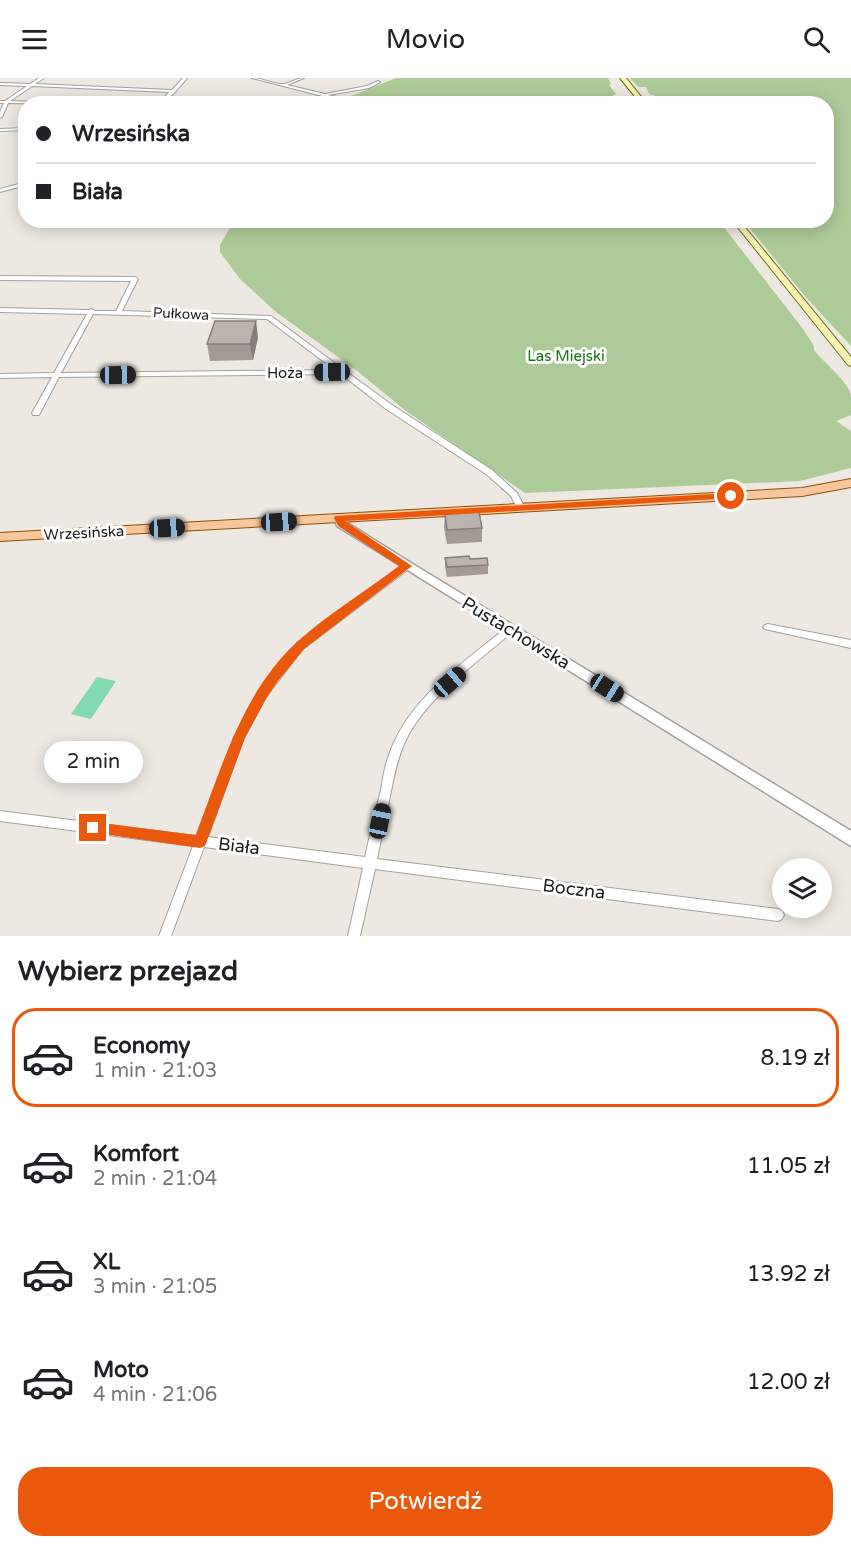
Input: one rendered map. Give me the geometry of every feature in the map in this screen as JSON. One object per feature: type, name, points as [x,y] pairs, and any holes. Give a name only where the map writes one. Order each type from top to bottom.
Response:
[{"type":"main road","points":[[618,78],[635,96]]},
{"type":"main road","points":[[623,78],[636,96]]},
{"type":"main road","points":[[741,228],[851,363]]},
{"type":"main road","name":"Wrzesińska","points":[[0,537],[802,492],[851,483]]},
{"type":"street","points":[[0,117],[7,101],[42,78]]},
{"type":"street","points":[[167,96],[185,78]]},
{"type":"street","points":[[254,78],[327,96]]},
{"type":"street","points":[[284,85],[302,78]]},
{"type":"street","points":[[324,94],[369,87],[378,82]]},
{"type":"street","points":[[0,84],[172,91]]},
{"type":"street","points":[[0,102],[18,101]]},
{"type":"street","points":[[0,130],[18,129]]},
{"type":"street","points":[[0,191],[18,185]]},
{"type":"street","points":[[0,278],[135,279],[119,311]]},
{"type":"street","name":"Pułkowa","points":[[0,310],[119,311],[268,317],[345,372]]},
{"type":"street","points":[[36,413],[93,311]]},
{"type":"street","points":[[345,372],[389,407],[489,472],[514,495],[521,508]]},
{"type":"street","name":"Hoża","points":[[0,376],[345,372]]},
{"type":"street","name":"Pustachowska","points":[[339,518],[341,524],[407,566],[851,839]]},
{"type":"street","points":[[165,936],[239,737],[268,686],[300,646],[407,566]]},
{"type":"street","points":[[768,627],[851,644]]},
{"type":"street","points":[[354,936],[393,758],[407,727],[426,702],[510,629]]},
{"type":"street","name":"Biała","points":[[0,816],[371,863]]},
{"type":"street","name":"Boczna","points":[[371,863],[772,914]]},
{"type":"green space","points":[[396,78],[608,78],[611,84],[609,85],[616,94],[612,96],[351,96]]},
{"type":"green space","points":[[630,78],[851,78],[851,346],[804,295],[750,228],[834,228],[834,96],[656,96],[649,94],[646,87],[638,87]]},
{"type":"green space","name":"Las Miejski","points":[[230,228],[724,228],[803,329],[814,346],[814,350],[849,389],[851,415],[836,421],[851,431],[851,468],[800,481],[525,493],[406,411],[356,370],[276,312],[240,279],[220,252],[220,245]]},
{"type":"green space","points":[[97,677],[116,681],[91,719],[71,714]]},
{"type":"building","points":[[215,321],[256,321],[250,344],[207,344]]},
{"type":"building","points":[[479,512],[482,528],[447,530],[445,514]]},
{"type":"building","points":[[469,556],[470,559],[487,558],[488,565],[447,567],[445,558]]},
{"type":"route","points":[[93,828],[200,841],[239,737],[262,694],[286,662],[316,633],[407,566],[341,524],[339,518],[731,496]]}]
